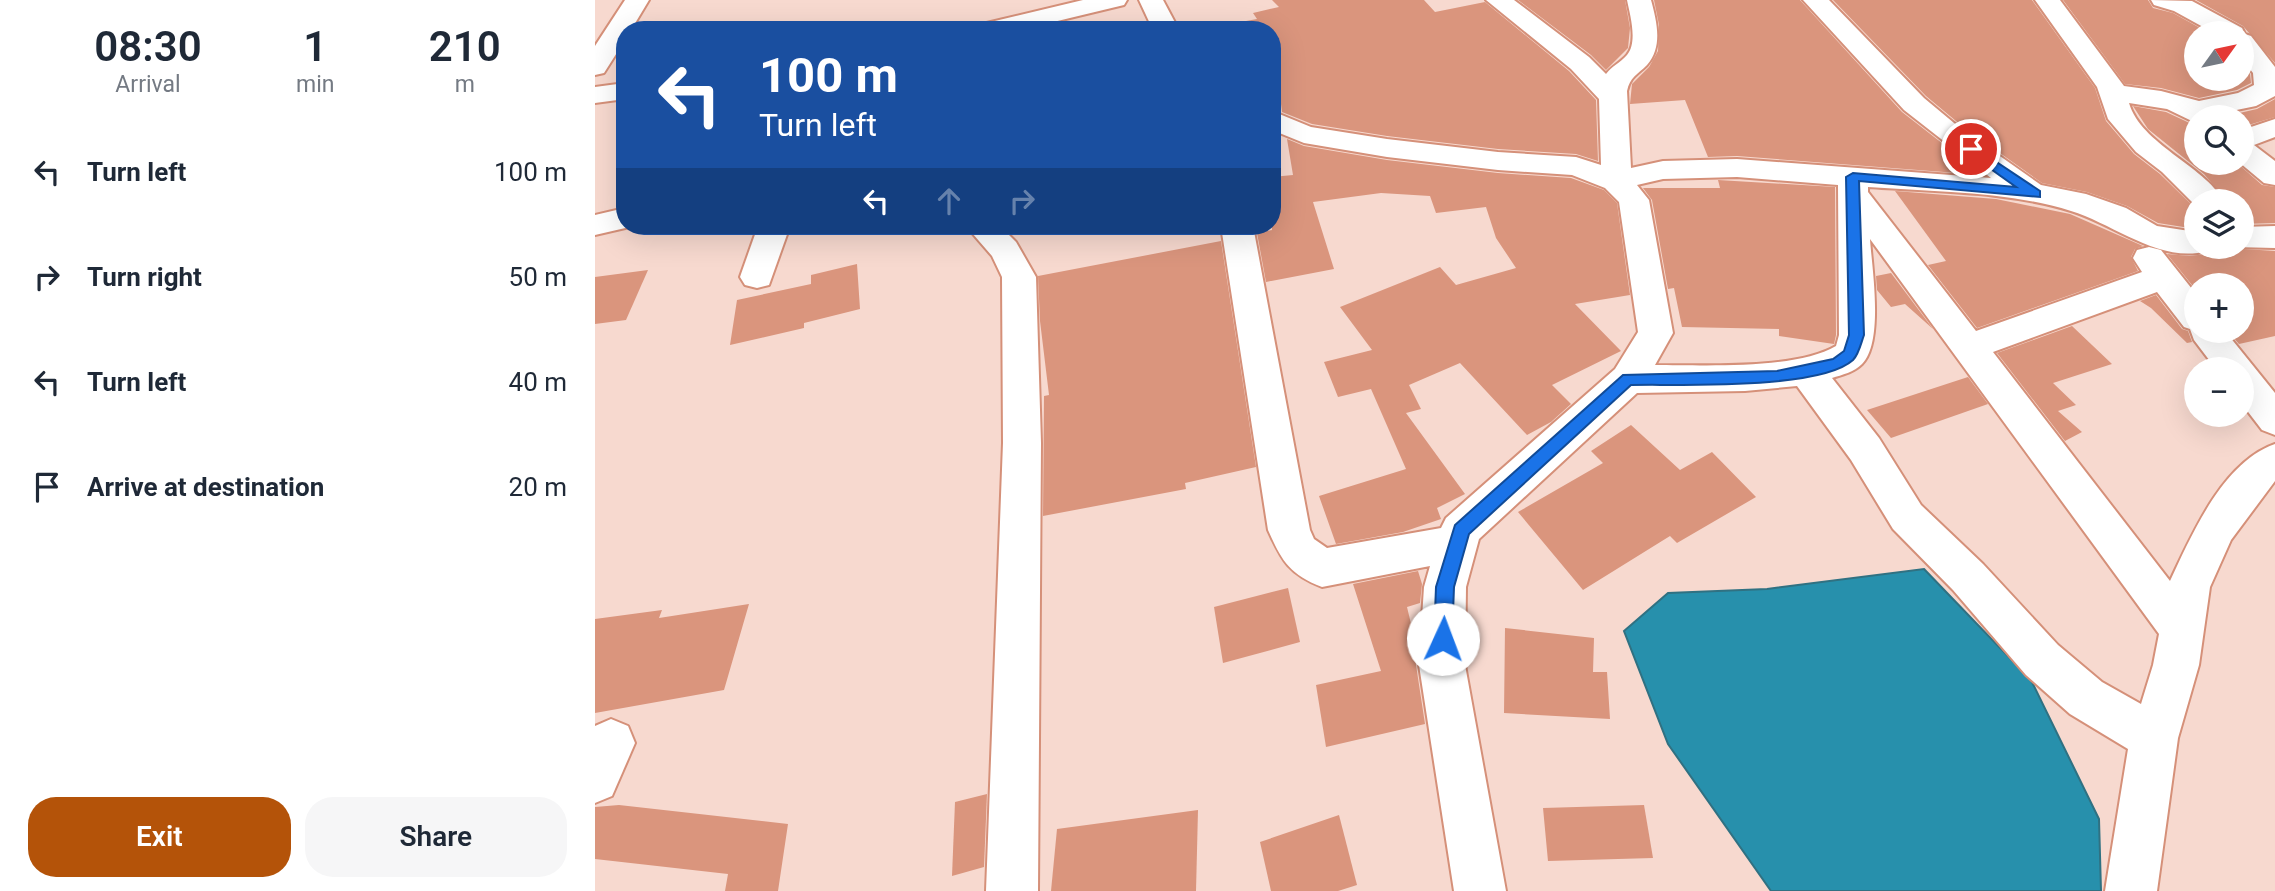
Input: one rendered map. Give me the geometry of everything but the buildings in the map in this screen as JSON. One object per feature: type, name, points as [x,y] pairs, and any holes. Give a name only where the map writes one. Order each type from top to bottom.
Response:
[{"type":"street","points":[[624,21],[637,0]]},
{"type":"street","points":[[1026,21],[1115,0]]},
{"type":"street","points":[[1151,0],[1161,21]]},
{"type":"street","points":[[1498,0],[1580,63],[1614,99]]},
{"type":"street","points":[[1616,181],[1618,163],[1615,81],[1627,66],[1638,59],[1643,48],[1645,29],[1639,0]]},
{"type":"street","points":[[1815,0],[1914,104],[1949,134],[2035,194]]},
{"type":"street","points":[[2162,0],[2182,6],[2210,21]]},
{"type":"street","points":[[2055,1],[2112,93],[2118,113],[2146,146],[2173,166],[2197,189]]},
{"type":"street","points":[[595,67],[616,34]]},
{"type":"street","points":[[2229,105],[2268,89],[2266,73],[2254,57]]},
{"type":"street","points":[[595,95],[616,92]]},
{"type":"street","points":[[2112,93],[2157,99],[2184,108]]},
{"type":"street","points":[[1281,124],[1304,134],[1387,148],[1498,162],[1576,166],[1616,181],[1634,200],[1656,333],[1628,379],[1461,530],[1445,587],[1442,665],[1480,891]]},
{"type":"street","points":[[2254,135],[2275,128]]},
{"type":"street","points":[[2254,159],[2275,176]]},
{"type":"street","points":[[1616,181],[1663,170],[1737,168],[1853,185],[2003,188],[2075,201],[2115,215],[2149,235],[2184,241]]},
{"type":"street","points":[[1853,185],[1969,347],[2182,629]]},
{"type":"street","points":[[1628,379],[1777,377],[1837,364],[1850,355],[1857,335],[1853,185]]},
{"type":"street","points":[[2115,215],[2184,303]]},
{"type":"street","points":[[595,225],[616,220]]},
{"type":"street","points":[[757,277],[771,235]]},
{"type":"street","points":[[991,235],[1005,250],[1019,277],[1022,443],[1012,891]]},
{"type":"street","points":[[1239,235],[1289,530],[1299,552],[1322,568],[1458,543]]},
{"type":"street","points":[[1969,347],[2164,277]]},
{"type":"street","points":[[2215,343],[2227,357]]},
{"type":"street","points":[[1805,370],[1865,449],[1907,517],[1968,578],[2042,660],[2086,698],[2154,738]]},
{"type":"street","points":[[2254,393],[2275,420]]},
{"type":"street","points":[[2131,891],[2154,738],[2176,665],[2189,587],[2215,530],[2257,473],[2275,460]]},
{"type":"water","points":[[1924,569],[2031,680],[2099,819],[2101,891],[1771,891],[1668,744],[1624,631],[1668,593],[1767,589]]},
{"type":"route","points":[[1443,639],[1445,587],[1461,530],[1628,379],[1777,377],[1837,364],[1850,355],[1857,335],[1853,177],[2003,188],[2035,194],[1971,149]]}]
